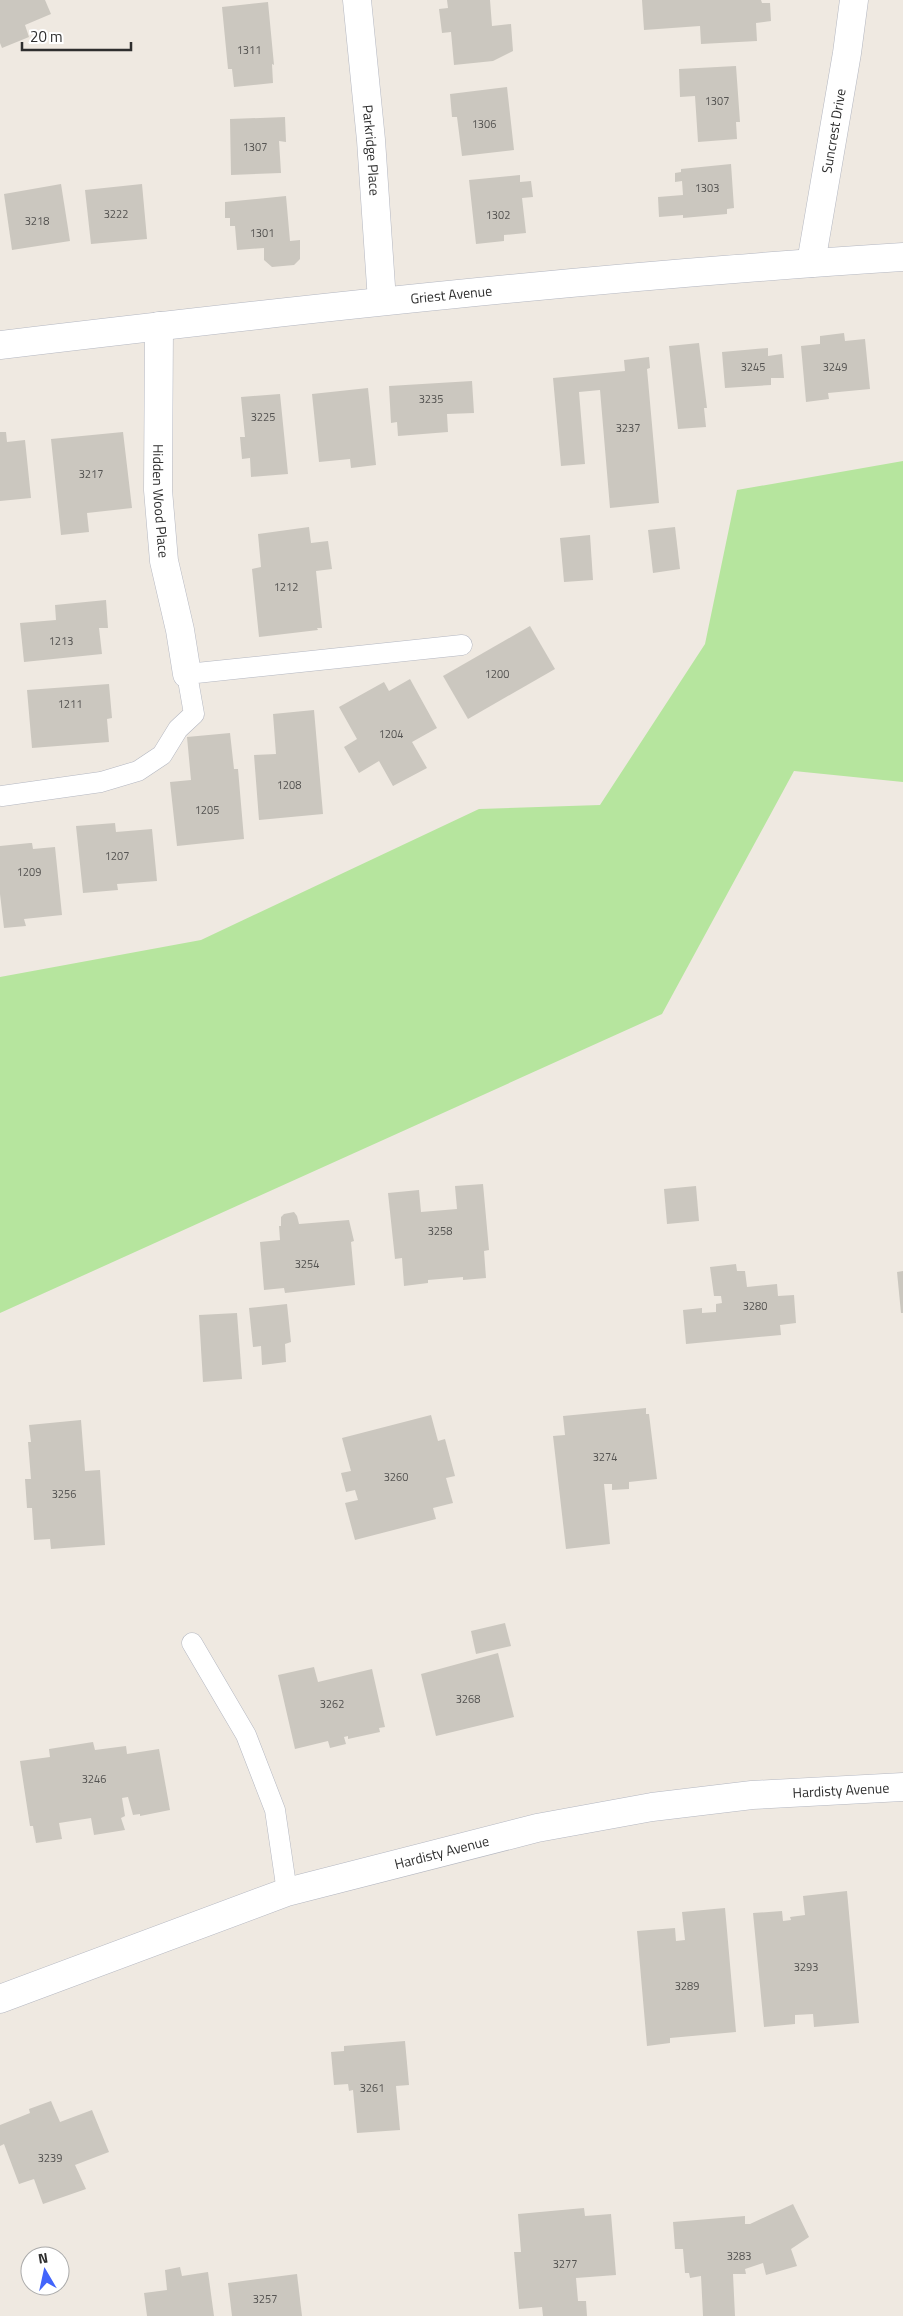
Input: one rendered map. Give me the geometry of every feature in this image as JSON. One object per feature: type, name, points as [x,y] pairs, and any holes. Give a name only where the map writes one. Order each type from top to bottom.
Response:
[{"type":"street","name":"Parkridge Place","points":[[357,0],[371,140],[382,301]]},
{"type":"street","name":"Suncrest Drive","points":[[811,263],[847,53],[854,0]]},
{"type":"street","name":"Griest Avenue","points":[[0,345],[382,301],[811,263],[903,257]]},
{"type":"street","name":"Hidden Wood Place","points":[[159,326],[158,490],[164,561],[180,630],[187,674]]},
{"type":"street","name":"Hardisty Avenue","points":[[0,1999],[287,1892],[537,1828],[652,1807],[752,1795],[903,1787]]},
{"type":"lane","points":[[187,674],[462,645]]},
{"type":"lane","name":"Hidden Wood Place","points":[[2,796],[101,782],[138,771],[162,755],[178,730],[194,714],[187,674]]},
{"type":"lane","points":[[192,1643],[246,1735],[275,1810],[287,1892]]},
{"type":"green space","points":[[903,461],[903,782],[794,771],[662,1014],[0,1313],[0,977],[201,940],[479,809],[600,805],[705,644],[737,490]]},
{"type":"building","points":[[0,0],[45,0],[51,14],[25,25],[29,37],[2,48],[0,43]]},
{"type":"building","points":[[447,0],[490,0],[492,26],[511,24],[513,51],[493,61],[454,65],[451,32],[442,33],[439,9],[448,8]]},
{"type":"building","points":[[642,0],[761,0],[762,3],[770,3],[771,21],[756,23],[757,41],[701,44],[700,26],[644,30]]},
{"type":"building","points":[[268,2],[274,65],[272,64],[273,83],[234,87],[232,69],[228,69],[222,7]]},
{"type":"building","points":[[736,66],[740,122],[736,122],[737,139],[698,142],[695,96],[680,97],[679,69]]},
{"type":"building","points":[[507,87],[514,150],[462,156],[457,117],[452,117],[450,94]]},
{"type":"building","points":[[285,117],[286,142],[279,141],[281,173],[231,175],[230,119]]},
{"type":"building","points":[[731,164],[734,208],[727,209],[727,214],[683,218],[683,215],[659,217],[658,197],[683,195],[682,181],[675,182],[675,173],[681,172],[681,169]]},
{"type":"building","points":[[520,175],[520,182],[531,181],[533,197],[522,198],[526,233],[504,235],[504,241],[476,244],[469,180]]},
{"type":"building","points":[[61,184],[70,241],[12,250],[4,194]]},
{"type":"building","points":[[142,184],[147,239],[91,244],[85,190]]},
{"type":"building","points":[[286,196],[290,241],[300,240],[300,259],[294,265],[272,267],[264,260],[264,248],[237,250],[235,226],[230,226],[230,218],[225,218],[225,202]]},
{"type":"building","points":[[844,333],[845,341],[865,339],[870,389],[828,393],[829,399],[806,402],[801,346],[820,344],[820,336]]},
{"type":"building","points":[[699,343],[707,408],[704,408],[706,427],[678,429],[669,346]]},
{"type":"building","points":[[768,348],[768,356],[782,354],[784,378],[771,378],[771,385],[725,388],[722,352]]},
{"type":"building","points":[[649,357],[650,368],[647,369],[659,503],[610,508],[600,390],[579,392],[585,464],[561,466],[553,378],[625,371],[624,360]]},
{"type":"building","points":[[472,381],[474,413],[447,414],[448,432],[398,436],[397,422],[391,423],[389,386]]},
{"type":"building","points":[[368,388],[376,465],[351,468],[350,459],[319,462],[312,394]]},
{"type":"building","points":[[280,394],[288,474],[251,477],[250,458],[242,459],[240,437],[245,437],[241,397]]},
{"type":"building","points":[[0,432],[6,432],[7,442],[25,440],[31,498],[0,501]]},
{"type":"building","points":[[123,432],[132,508],[87,513],[89,532],[61,535],[51,439]]},
{"type":"building","points":[[309,527],[311,543],[328,541],[332,569],[316,571],[322,628],[259,637],[252,569],[261,567],[258,534]]},
{"type":"building","points":[[675,527],[680,569],[653,573],[648,530]]},
{"type":"building","points":[[590,535],[593,580],[564,582],[560,538]]},
{"type":"building","points":[[106,600],[108,628],[99,628],[102,654],[24,662],[20,623],[56,620],[55,605]]},
{"type":"building","points":[[530,626],[555,669],[468,719],[443,676]]},
{"type":"building","points":[[410,679],[437,728],[412,742],[427,768],[393,786],[379,761],[359,773],[344,747],[357,739],[339,707],[384,682],[389,691]]},
{"type":"building","points":[[109,684],[112,718],[107,719],[109,742],[32,748],[27,690]]},
{"type":"building","points":[[314,710],[323,814],[259,820],[254,755],[276,754],[273,714]]},
{"type":"building","points":[[230,733],[234,769],[238,769],[244,839],[177,846],[170,782],[191,780],[187,737]]},
{"type":"building","points":[[115,823],[116,832],[152,829],[157,881],[117,884],[118,890],[83,893],[76,826]]},
{"type":"building","points":[[32,843],[33,849],[55,847],[62,915],[24,919],[26,926],[4,928],[0,894],[0,846]]},
{"type":"building","points":[[483,1184],[489,1250],[484,1251],[486,1278],[463,1280],[463,1277],[428,1280],[428,1283],[404,1286],[402,1258],[395,1259],[388,1193],[419,1190],[421,1212],[457,1209],[455,1186]]},
{"type":"building","points":[[696,1186],[699,1221],[667,1224],[664,1189]]},
{"type":"building","points":[[294,1212],[299,1224],[349,1220],[354,1241],[351,1242],[355,1285],[285,1293],[284,1288],[264,1290],[260,1242],[280,1240],[279,1226],[281,1226],[281,1217],[284,1214]]},
{"type":"building","points":[[736,1264],[737,1271],[745,1271],[747,1287],[777,1284],[778,1296],[794,1295],[796,1323],[780,1325],[781,1335],[686,1344],[683,1310],[702,1308],[702,1313],[716,1312],[716,1304],[722,1303],[721,1296],[714,1296],[710,1267]]},
{"type":"building","points":[[903,1271],[903,1313],[901,1313],[897,1272]]},
{"type":"building","points":[[287,1304],[291,1342],[285,1344],[286,1362],[262,1365],[261,1346],[253,1347],[249,1308]]},
{"type":"building","points":[[237,1313],[242,1379],[203,1382],[199,1315]]},
{"type":"building","points":[[646,1408],[646,1414],[649,1414],[657,1479],[629,1482],[629,1489],[612,1490],[612,1484],[604,1484],[610,1544],[566,1549],[553,1436],[565,1435],[563,1416]]},
{"type":"building","points":[[431,1415],[438,1441],[445,1439],[455,1476],[446,1478],[453,1503],[433,1508],[436,1519],[355,1540],[345,1503],[358,1500],[355,1490],[346,1492],[341,1473],[351,1471],[342,1438]]},
{"type":"building","points":[[81,1420],[85,1471],[100,1470],[105,1545],[51,1549],[50,1539],[34,1540],[32,1508],[27,1508],[25,1479],[31,1479],[28,1442],[31,1442],[29,1425]]},
{"type":"building","points":[[505,1623],[511,1646],[476,1654],[471,1631]]},
{"type":"building","points":[[498,1653],[514,1717],[436,1736],[421,1674]]},
{"type":"building","points":[[314,1667],[318,1682],[372,1669],[385,1727],[379,1728],[380,1732],[348,1739],[348,1736],[344,1737],[346,1744],[330,1748],[328,1741],[295,1749],[278,1675]]},
{"type":"building","points":[[93,1742],[95,1750],[126,1746],[127,1754],[159,1749],[170,1810],[140,1816],[140,1814],[133,1815],[128,1797],[122,1798],[125,1816],[121,1818],[125,1830],[94,1835],[91,1818],[59,1823],[62,1839],[36,1843],[33,1826],[30,1826],[20,1761],[50,1757],[49,1749]]},
{"type":"building","points":[[847,1891],[859,2023],[814,2027],[813,2014],[795,2015],[795,2024],[764,2027],[753,1913],[782,1911],[783,1921],[791,1920],[790,1917],[805,1915],[803,1896]]},
{"type":"building","points":[[725,1908],[736,2032],[670,2038],[670,2043],[647,2046],[637,1931],[675,1928],[676,1941],[685,1940],[682,1912]]},
{"type":"building","points":[[405,2041],[409,2085],[396,2086],[400,2130],[357,2133],[353,2090],[349,2091],[348,2084],[334,2085],[331,2052],[344,2051],[344,2046]]},
{"type":"building","points":[[51,2101],[60,2122],[92,2110],[109,2152],[75,2165],[86,2189],[43,2204],[34,2179],[19,2184],[4,2144],[0,2146],[0,2125],[30,2113],[29,2109]]},
{"type":"building","points":[[793,2204],[809,2237],[791,2249],[797,2266],[766,2275],[763,2263],[745,2269],[746,2274],[733,2274],[735,2316],[703,2316],[701,2276],[690,2278],[689,2273],[685,2273],[683,2249],[675,2249],[673,2222],[745,2216],[745,2224],[750,2224]]},
{"type":"building","points":[[584,2208],[585,2216],[611,2214],[616,2275],[576,2278],[578,2301],[586,2301],[587,2316],[543,2316],[542,2307],[519,2309],[514,2252],[521,2252],[518,2214]]},
{"type":"building","points":[[180,2267],[182,2276],[208,2272],[214,2316],[147,2316],[144,2293],[167,2290],[165,2270]]},
{"type":"building","points":[[297,2274],[302,2316],[232,2316],[228,2283]]}]
